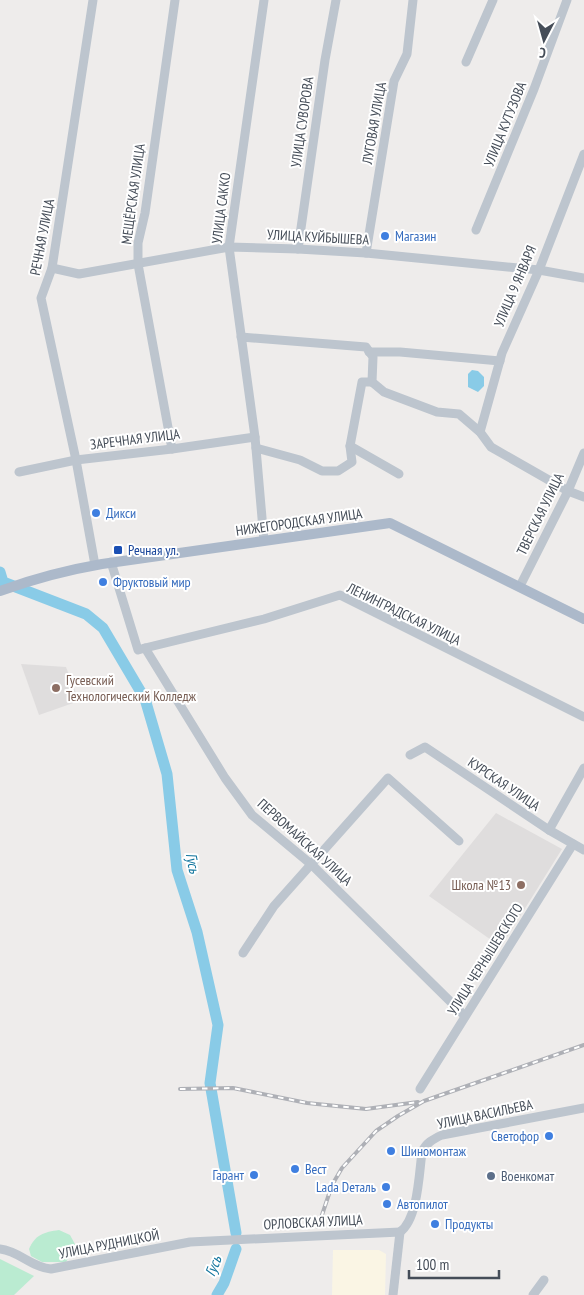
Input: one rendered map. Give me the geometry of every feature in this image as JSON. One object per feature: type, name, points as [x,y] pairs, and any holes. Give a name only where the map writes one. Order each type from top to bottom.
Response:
[{"type":"main road","name":"НИЖЕГОРОДСКАЯ УЛИЦА","points":[[0,591],[26,582],[111,562],[390,523],[584,619]]},
{"type":"street","name":"РЕЧНАЯ УЛИЦА","points":[[93,0],[52,268],[41,298],[76,460],[95,565]]},
{"type":"street","name":"МЕЩЁРСКАЯ УЛИЦА","points":[[172,449],[138,264],[138,243],[145,212],[175,0]]},
{"type":"street","name":"УЛИЦА САККО","points":[[264,0],[229,247],[255,437],[264,541]]},
{"type":"street","name":"УЛИЦА СУВОРОВА","points":[[298,249],[325,60],[336,0]]},
{"type":"street","name":"ЛУГОВАЯ УЛИЦА","points":[[366,253],[394,81],[407,54],[413,0]]},
{"type":"street","points":[[466,62],[493,0]]},
{"type":"street","name":"УЛИЦА КУТУЗОВА","points":[[476,230],[534,88],[567,0]]},
{"type":"street","name":"УЛИЦА 9 ЯНВАРЯ","points":[[480,432],[500,361],[584,154]]},
{"type":"street","name":"УЛИЦА КУЙБЫШЕВА","points":[[52,268],[79,274],[229,247],[366,253],[538,270],[584,278]]},
{"type":"street","points":[[241,337],[366,347],[373,357],[372,382]]},
{"type":"street","points":[[369,352],[400,352],[500,361]]},
{"type":"street","points":[[256,448],[300,460],[322,471],[338,471],[352,462],[350,446],[362,382],[372,382],[384,392],[437,412],[459,414],[480,432],[491,447],[568,491],[584,497]]},
{"type":"street","name":"ЗАРЕЧНАЯ УЛИЦА","points":[[18,472],[76,460],[255,437]]},
{"type":"street","points":[[350,446],[399,474]]},
{"type":"street","name":"ТВЕРСКАЯ УЛИЦА","points":[[520,586],[568,491],[584,453]]},
{"type":"street","name":"ПЕРВОМАЙСКАЯ УЛИЦА","points":[[111,562],[138,650],[145,648],[225,778],[252,815],[312,865],[465,1016]]},
{"type":"street","name":"ЛЕНИНГРАДСКАЯ УЛИЦА","points":[[145,648],[264,620],[340,595],[584,717]]},
{"type":"street","name":"КУРСКАЯ УЛИЦА","points":[[410,755],[425,747],[550,830],[584,850]]},
{"type":"street","points":[[550,830],[584,768]]},
{"type":"street","points":[[243,953],[274,906],[388,778],[459,841]]},
{"type":"street","name":"УЛИЦА ЧЕРНЫШЕВСКОГО","points":[[420,1088],[573,844]]},
{"type":"street","name":"УЛИЦА ВАСИЛЬЕВА","points":[[400,1232],[406,1228],[412,1214],[422,1152],[431,1140],[442,1135],[584,1108]]},
{"type":"street","points":[[393,1295],[400,1232]]},
{"type":"street","name":"ОРЛОВСКАЯ УЛИЦА","points":[[228,1240],[400,1232]]},
{"type":"street","name":"УЛИЦА РУДНИЦКОЙ","points":[[0,1249],[9,1250],[32,1264],[51,1269],[190,1242],[228,1240]]},
{"type":"street","points":[[533,1295],[544,1280]]},
{"type":"shaded area","points":[[21,664],[66,667],[79,701],[39,715]]},
{"type":"shaded area","points":[[496,813],[562,849],[501,947],[429,896]]},
{"type":"shaded area","points":[[333,1250],[379,1250],[386,1254],[385,1295],[332,1295]]},
{"type":"green space","points":[[59,1230],[70,1235],[76,1246],[66,1262],[42,1262],[31,1256],[29,1249],[37,1237],[44,1233]]},
{"type":"green space","points":[[0,1259],[34,1276],[14,1295],[0,1295]]},
{"type":"water","points":[[472,370],[478,371],[484,377],[484,386],[478,392],[468,387],[468,374]]},
{"type":"waterway","name":"Гусь","points":[[0,572],[3,582],[86,614],[103,628],[145,699],[167,774],[177,870],[197,932],[218,1025],[210,1083],[236,1233]]},
{"type":"waterway","name":"Гусь","points":[[217,1295],[224,1283],[236,1249]]},
{"type":"railway","points":[[318,1227],[332,1185],[342,1168],[376,1131],[424,1101],[584,1045]]},
{"type":"railway","points":[[180,1089],[233,1088],[307,1103],[366,1109],[418,1102]]},
{"type":"place","name":"Магазин","points":[[385,236]]},
{"type":"place","name":"Дикси","points":[[96,513]]},
{"type":"place","name":"Речная ул.","points":[[118,550]]},
{"type":"place","name":"Фруктовый мир","points":[[103,582]]},
{"type":"place","name":"Гусевский Технологический Колледж","points":[[56,688]]},
{"type":"place","name":"Школа №13","points":[[521,885]]},
{"type":"place","name":"Светофор","points":[[549,1136]]},
{"type":"place","name":"Шиномонтаж","points":[[391,1151]]},
{"type":"place","name":"Вест","points":[[295,1169]]},
{"type":"place","name":"Гарант","points":[[254,1175]]},
{"type":"place","name":"Военкомат","points":[[491,1176]]},
{"type":"place","name":"Lada Dеталь","points":[[386,1187]]},
{"type":"place","name":"Автопилот","points":[[387,1204]]},
{"type":"place","name":"Продукты","points":[[435,1224]]}]
